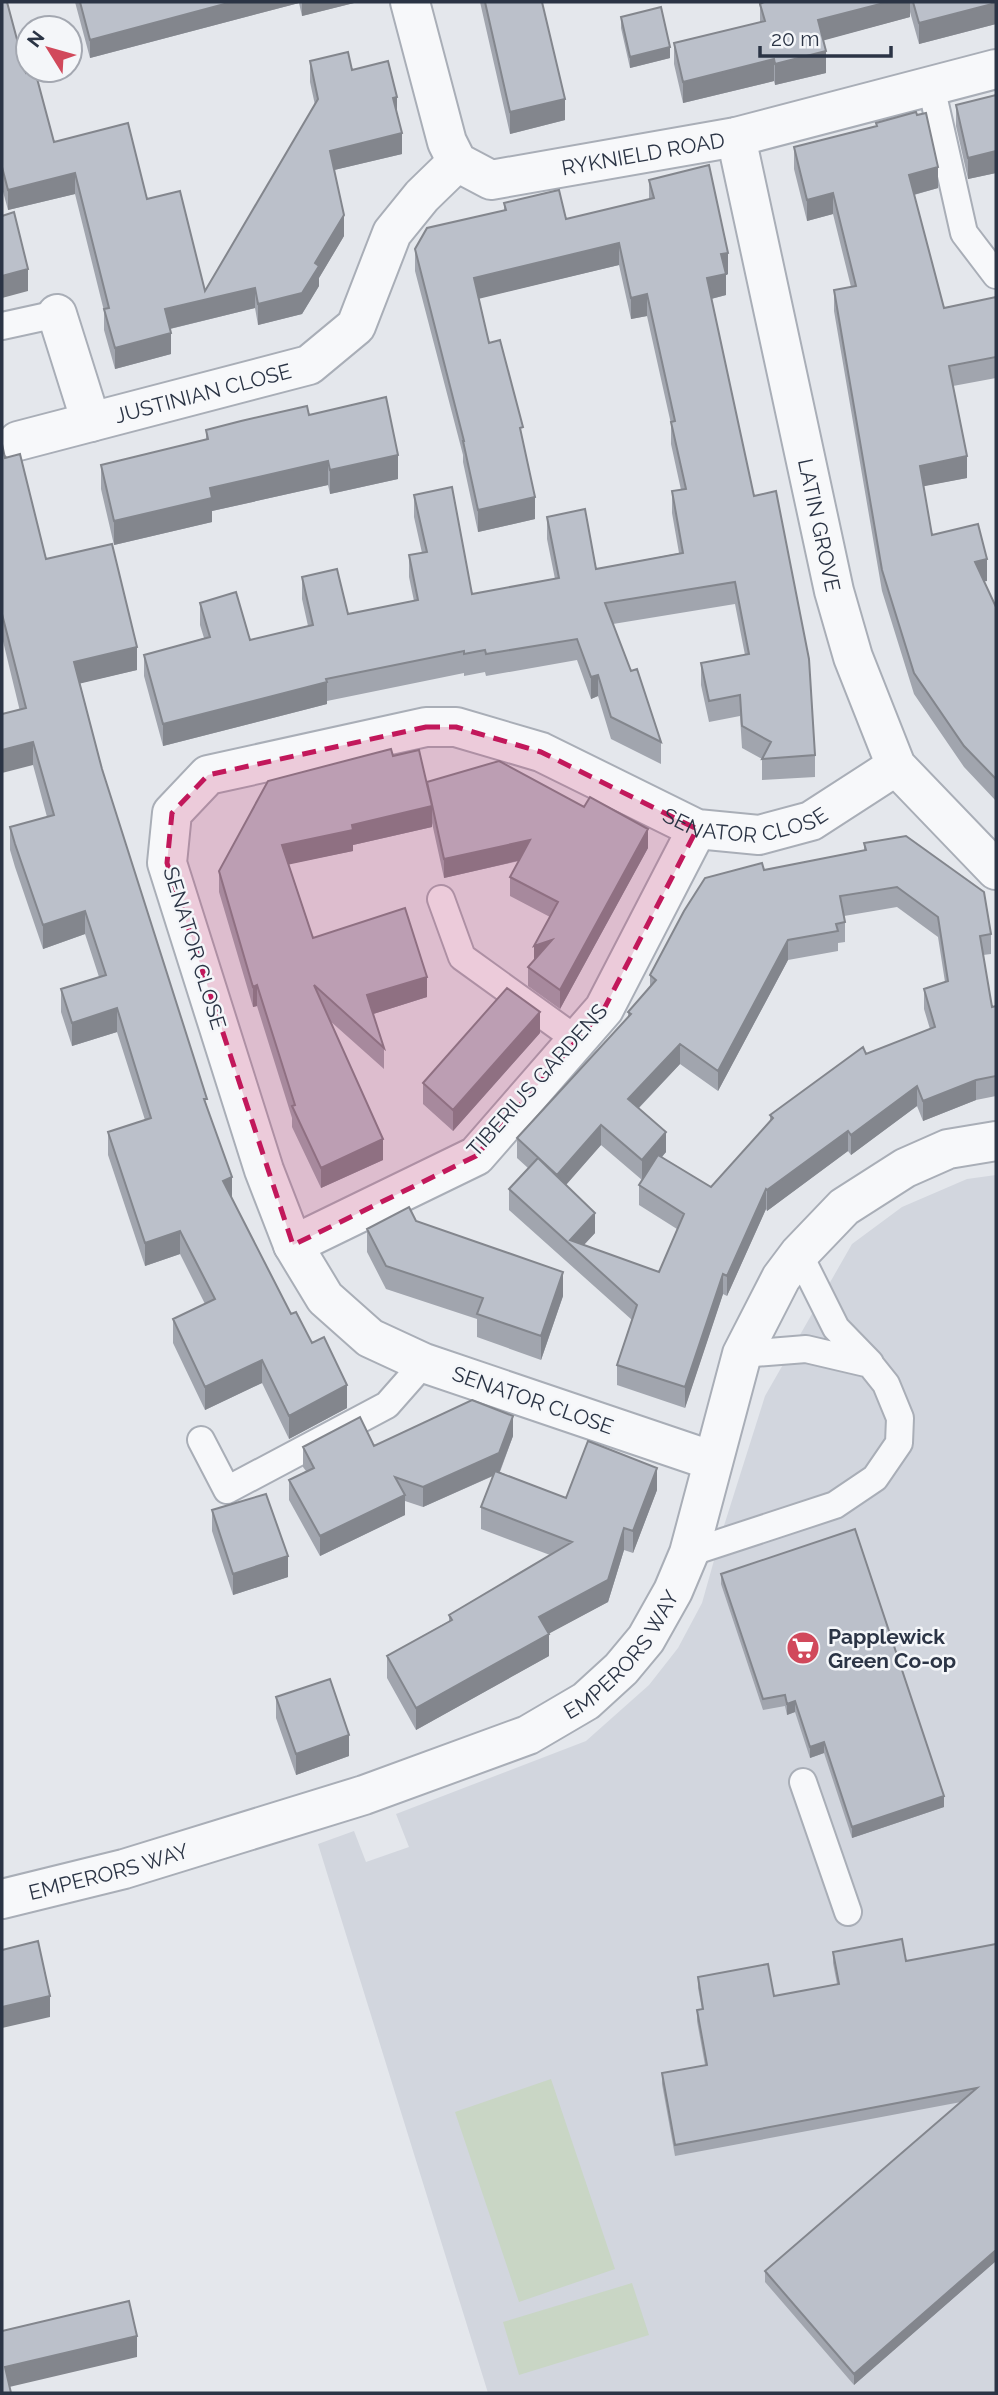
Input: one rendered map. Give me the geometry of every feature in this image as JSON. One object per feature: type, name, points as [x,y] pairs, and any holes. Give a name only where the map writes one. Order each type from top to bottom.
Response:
[{"type":"street","points":[[410,2],[447,142],[457,162]]},
{"type":"street","name":"RYKNIELD ROAD","points":[[457,162],[491,180],[736,137],[996,69]]},
{"type":"street","name":"LATIN GROVE","points":[[736,137],[834,591],[853,657],[896,766],[996,870]]},
{"type":"street","name":"JUSTINIAN CLOSE","points":[[18,441],[309,365],[356,326],[392,233],[422,195],[457,162]]},
{"type":"street","name":"JUSTINIAN CLOSE","points":[[57,314],[90,422]]},
{"type":"street","name":"SENATOR CLOSE","points":[[713,1461],[424,1363],[370,1338],[325,1298],[293,1245],[264,1170],[167,863],[172,813],[208,775],[426,727],[456,727],[541,752],[697,829],[759,835],[811,821],[896,766]]},
{"type":"street","name":"TIBERIUS GARDENS","points":[[293,1245],[476,1156],[604,1009],[697,829]]},
{"type":"street","name":"EMPERORS WAY","points":[[2,1899],[124,1869],[351,1799],[528,1735],[586,1701],[621,1669],[646,1639],[673,1591],[689,1553],[743,1354],[780,1278],[844,1207],[905,1168],[948,1149],[996,1142]]},
{"type":"lane","points":[[931,86],[964,233],[996,275]]},
{"type":"lane","points":[[2,326],[57,314]]},
{"type":"lane","points":[[441,899],[462,957],[577,1040]]},
{"type":"lane","points":[[689,1553],[835,1505],[875,1478],[899,1443],[900,1418],[886,1384],[836,1328],[799,1254]]},
{"type":"lane","points":[[743,1354],[806,1349],[870,1364]]},
{"type":"lane","points":[[201,1440],[227,1490],[387,1405],[424,1363]]},
{"type":"lane","points":[[803,1783],[848,1912]]},
{"type":"highlighted area","points":[[426,727],[456,727],[541,752],[697,829],[604,1009],[476,1156],[293,1245],[167,863],[172,813],[208,775]]},
{"type":"shaded area","points":[[996,1175],[996,2393],[488,2393],[318,1844],[354,1831],[366,1862],[409,1847],[396,1814],[586,1741],[649,1685],[678,1648],[702,1603],[765,1396],[852,1244],[902,1207],[967,1179]]},
{"type":"green space","points":[[551,2079],[615,2269],[519,2302],[455,2112]]},
{"type":"green space","points":[[632,2283],[649,2335],[519,2375],[503,2322]]},
{"type":"building","points":[[2,2],[7,2],[14,28],[14,84],[38,84],[54,142],[128,123],[147,199],[180,191],[205,291],[318,99],[310,61],[348,52],[352,70],[388,61],[397,97],[393,98],[402,133],[330,151],[344,215],[315,263],[319,266],[302,293],[258,304],[255,288],[165,309],[171,333],[115,348],[104,309],[109,308],[75,173],[8,190],[2,167]]},
{"type":"building","points":[[80,2],[232,2],[90,40]]},
{"type":"building","points":[[485,2],[542,2],[565,99],[510,112]]},
{"type":"building","points":[[888,2],[818,20],[826,51],[775,64],[774,59],[683,82],[674,43],[765,21],[760,4]]},
{"type":"building","points":[[913,2],[996,2],[996,3],[919,23]]},
{"type":"building","points":[[661,7],[670,47],[630,57],[621,17]]},
{"type":"building","points":[[996,95],[996,151],[968,158],[956,105]]},
{"type":"building","points":[[916,112],[917,115],[926,113],[938,167],[909,175],[944,308],[996,297],[996,357],[949,366],[967,456],[920,466],[932,535],[978,524],[987,559],[975,562],[996,607],[996,779],[964,746],[914,673],[882,570],[834,290],[856,286],[833,193],[807,200],[794,147],[877,126],[876,123]]},
{"type":"building","points":[[709,165],[728,253],[721,254],[726,274],[707,278],[754,496],[776,491],[809,659],[815,755],[762,759],[771,742],[742,726],[740,695],[709,701],[701,663],[749,654],[735,582],[605,603],[631,671],[637,669],[661,742],[611,717],[598,675],[591,677],[577,639],[486,654],[485,650],[464,654],[464,651],[326,679],[327,682],[163,724],[144,655],[210,637],[200,603],[236,592],[250,640],[313,625],[302,577],[337,569],[348,614],[418,600],[409,555],[427,552],[414,495],[452,487],[472,594],[559,578],[547,517],[585,509],[596,569],[683,553],[672,491],[686,489],[671,422],[675,421],[647,294],[631,298],[619,243],[474,278],[489,343],[500,340],[523,427],[520,428],[535,497],[478,510],[464,441],[415,249],[427,228],[506,210],[504,203],[559,190],[566,219],[654,198],[649,180]]},
{"type":"building","points":[[14,212],[28,269],[2,276],[2,216]]},
{"type":"building","points":[[386,397],[398,455],[330,470],[328,461],[210,488],[212,498],[114,521],[101,465],[208,439],[206,430],[241,421],[307,406],[309,415]]},
{"type":"building","points":[[2,444],[5,458],[20,454],[46,559],[112,544],[137,647],[74,662],[102,769],[207,1099],[204,1099],[232,1177],[223,1181],[291,1314],[296,1312],[312,1343],[324,1337],[347,1385],[289,1416],[262,1360],[205,1387],[173,1319],[215,1299],[180,1231],[145,1243],[108,1132],[151,1118],[117,1008],[72,1023],[61,989],[106,975],[85,911],[43,925],[15,844],[10,827],[54,815],[33,742],[2,750],[2,714],[26,708],[2,614]]},
{"type":"building","points":[[391,749],[393,756],[419,750],[432,806],[352,825],[353,830],[282,845],[313,938],[405,908],[427,977],[367,995],[384,1048],[314,985],[383,1139],[321,1168],[292,1106],[295,1105],[257,985],[253,987],[219,871],[268,781]]},
{"type":"building","points":[[499,761],[584,807],[590,797],[648,829],[560,990],[528,967],[552,940],[534,946],[558,902],[510,877],[530,840],[444,859],[427,782]]},
{"type":"building","points":[[906,836],[984,892],[991,934],[980,936],[992,1007],[996,1006],[996,1076],[976,1080],[923,1101],[917,1086],[851,1135],[848,1131],[766,1189],[727,1276],[723,1274],[685,1387],[617,1365],[637,1305],[509,1189],[538,1158],[595,1213],[570,1240],[659,1272],[684,1214],[639,1185],[658,1155],[711,1187],[773,1118],[770,1115],[863,1047],[866,1054],[935,1027],[924,989],[948,981],[938,917],[897,887],[840,896],[845,922],[836,924],[838,931],[788,940],[718,1071],[680,1044],[628,1099],[666,1132],[642,1160],[601,1125],[557,1175],[517,1138],[631,1014],[628,1012],[656,980],[650,975],[705,878],[762,863],[764,870],[866,850],[864,843]]},
{"type":"building","points":[[507,988],[540,1012],[453,1110],[423,1083]]},
{"type":"building","points":[[409,1207],[416,1221],[563,1272],[541,1336],[477,1314],[483,1298],[386,1266],[367,1229]]},
{"type":"building","points":[[472,1400],[513,1416],[499,1453],[423,1487],[395,1477],[405,1495],[320,1536],[289,1480],[314,1468],[303,1447],[360,1417],[374,1446]]},
{"type":"building","points":[[588,1441],[657,1468],[633,1531],[624,1528],[608,1580],[539,1617],[549,1634],[416,1708],[387,1656],[452,1620],[449,1615],[572,1542],[481,1507],[495,1471],[566,1498]]},
{"type":"building","points":[[266,1494],[288,1556],[233,1574],[212,1510]]},
{"type":"building","points":[[855,1529],[944,1796],[852,1827],[824,1742],[810,1747],[795,1701],[787,1704],[785,1695],[763,1699],[721,1574]]},
{"type":"building","points":[[330,1679],[349,1735],[296,1754],[276,1697]]},
{"type":"building","points":[[902,1939],[906,1961],[996,1944],[996,2250],[854,2374],[765,2271],[977,2088],[675,2145],[662,2073],[707,2065],[697,2010],[703,2009],[698,1977],[768,1964],[774,1996],[839,1984],[833,1952]]},
{"type":"building","points":[[38,1941],[50,1996],[2,2007],[2,1950]]},
{"type":"building","points":[[129,2301],[137,2336],[5,2367],[11,2393],[2,2393],[2,2331]]},
{"type":"place","name":"Papplewick Green Co-op","points":[[803,1648]]}]
